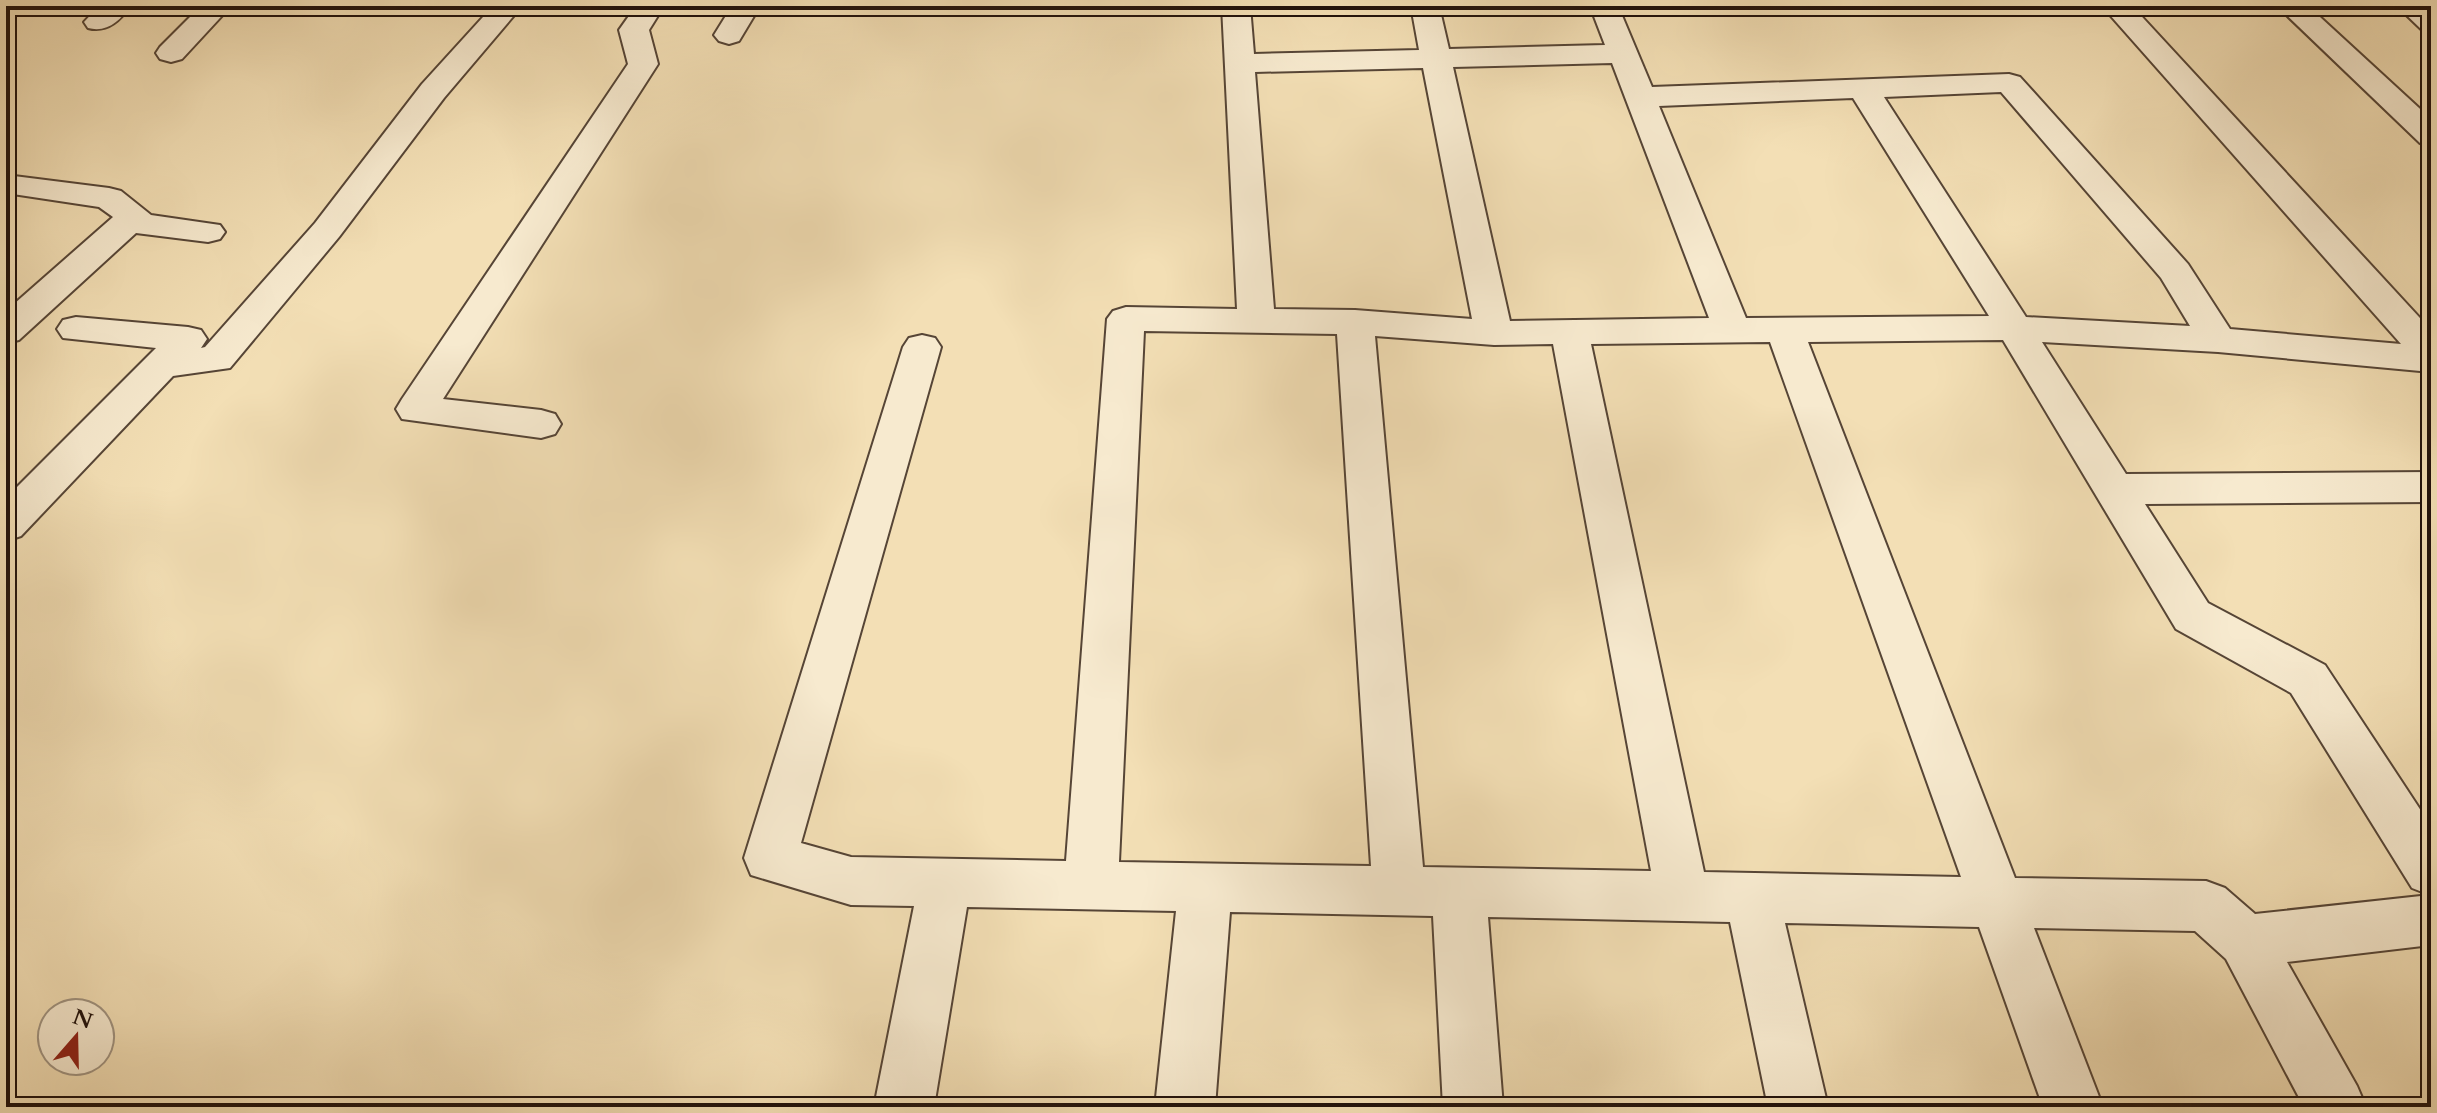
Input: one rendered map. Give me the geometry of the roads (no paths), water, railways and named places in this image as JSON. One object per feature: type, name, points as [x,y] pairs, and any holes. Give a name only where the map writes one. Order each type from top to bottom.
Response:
[{"type":"street","points":[[171,53],[217,6]]},
{"type":"street","points":[[163,364],[216,359],[327,230],[433,91],[508,6]]},
{"type":"street","points":[[541,424],[416,409],[643,64],[634,30],[650,6]]},
{"type":"street","points":[[729,35],[746,6]]},
{"type":"street","points":[[1236,6],[1256,323]]},
{"type":"street","points":[[1425,6],[1494,333]]},
{"type":"street","points":[[1604,6],[1728,314],[1725,330]]},
{"type":"street","points":[[2116,6],[2431,353]]},
{"type":"street","points":[[2291,6],[2431,136]]},
{"type":"street","points":[[2411,6],[2431,23]]},
{"type":"street","points":[[1239,63],[1623,54]]},
{"type":"street","points":[[1640,97],[2009,83],[2175,272],[2218,340]]},
{"type":"street","points":[[1863,89],[2192,616],[2308,679],[2431,871]]},
{"type":"street","points":[[6,331],[135,216],[109,198],[9,184]]},
{"type":"street","points":[[127,222],[208,232]]},
{"type":"street","points":[[1091,885],[1126,319],[1355,322],[1494,333],[2015,328],[2218,340],[2431,359]]},
{"type":"street","points":[[1355,322],[1399,892]]},
{"type":"street","points":[[6,525],[94,431],[188,339],[76,329]]},
{"type":"street","points":[[1785,330],[2073,1107]]},
{"type":"street","points":[[1570,332],[1683,897]]},
{"type":"street","points":[[922,347],[770,858],[851,881],[2206,906],[2245,941],[2336,1107]]},
{"type":"street","points":[[2113,489],[2431,487]]},
{"type":"street","points":[[904,1107],[945,883]]},
{"type":"street","points":[[1185,1107],[1205,888]]},
{"type":"street","points":[[1459,892],[1473,1107]]},
{"type":"street","points":[[1752,898],[1798,1107]]},
{"type":"street","points":[[2245,941],[2431,920]]}]
